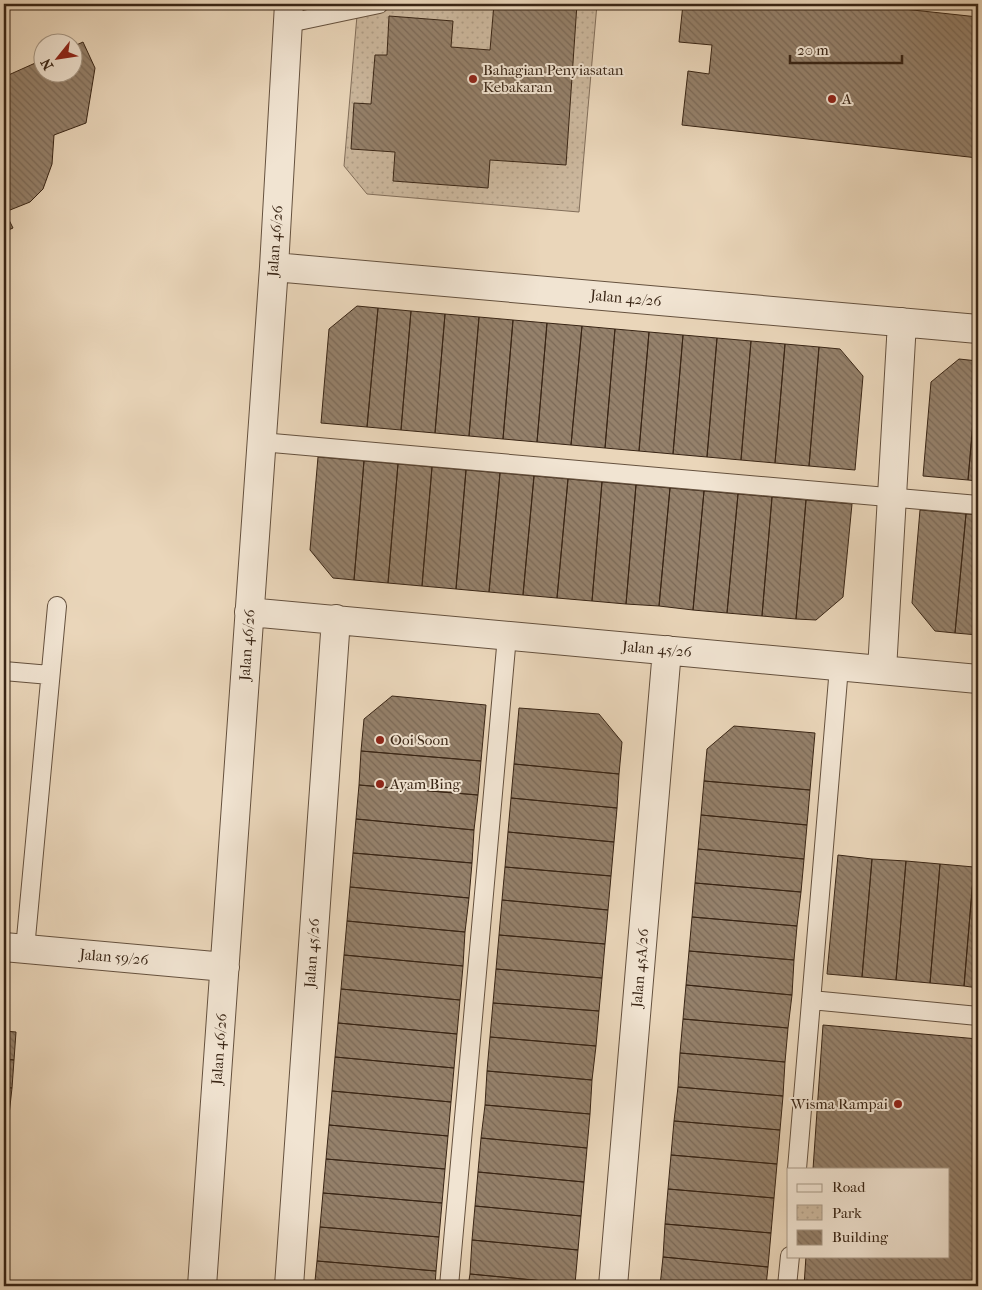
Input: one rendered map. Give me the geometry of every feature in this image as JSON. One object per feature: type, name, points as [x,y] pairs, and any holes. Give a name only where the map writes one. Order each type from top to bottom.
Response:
[{"type":"street","name":"Jalan 46/26","points":[[202,1286],[274,267],[289,13]]},
{"type":"street","name":"Jalan 42/26","points":[[274,267],[978,329]]},
{"type":"street","points":[[882,670],[902,322]]},
{"type":"street","name":"Jalan 45/26","points":[[249,612],[978,679]]},
{"type":"street","name":"Jalan 45/26","points":[[289,1286],[336,619]]},
{"type":"street","name":"Jalan 45A/26","points":[[613,1286],[667,650]]},
{"type":"street","name":"Jalan 59/26","points":[[14,948],[225,967]]},
{"type":"lane","points":[[289,13],[379,4]]},
{"type":"lane","points":[[261,442],[978,505]]},
{"type":"lane","points":[[14,948],[58,606]]},
{"type":"lane","points":[[449,1286],[507,636]]},
{"type":"lane","points":[[797,1168],[839,666]]},
{"type":"lane","points":[[4,671],[50,675]]},
{"type":"lane","points":[[812,1000],[978,1016]]},
{"type":"lane","points":[[787,1286],[790,1258]]},
{"type":"green space","name":"Bahagian Penyiasatan Kebakaran","points":[[358,4],[597,4],[579,212],[367,194],[344,166]]},
{"type":"building","name":"Bahagian Penyiasatan Kebakaran","points":[[494,4],[577,4],[566,165],[490,160],[488,188],[393,181],[395,152],[351,149],[354,103],[371,104],[375,55],[387,55],[389,16],[453,21],[451,47],[490,50]]},
{"type":"building","name":"A","points":[[683,4],[857,4],[978,17],[978,158],[682,125],[688,71],[709,74],[712,45],[679,42]]},
{"type":"building","points":[[82,42],[95,68],[86,123],[54,135],[52,164],[43,189],[30,202],[5,212],[13,228],[4,232],[4,77],[32,64],[32,82],[82,82]]},
{"type":"building","points":[[357,306],[378,308],[367,427],[321,423],[329,329]]},
{"type":"building","points":[[378,308],[411,311],[401,430],[367,427]]},
{"type":"building","points":[[411,311],[445,314],[435,433],[401,430]]},
{"type":"building","points":[[445,314],[479,317],[469,436],[435,433]]},
{"type":"building","points":[[479,317],[513,320],[503,439],[469,436]]},
{"type":"building","points":[[513,320],[547,323],[537,442],[503,439]]},
{"type":"building","points":[[547,323],[582,326],[571,445],[537,442]]},
{"type":"building","points":[[582,326],[615,329],[605,448],[571,445]]},
{"type":"building","points":[[615,329],[649,332],[639,451],[605,448]]},
{"type":"building","points":[[649,332],[683,335],[673,454],[639,451]]},
{"type":"building","points":[[683,335],[717,338],[707,457],[673,454]]},
{"type":"building","points":[[717,338],[751,341],[741,460],[707,457]]},
{"type":"building","points":[[751,341],[785,344],[775,463],[741,460]]},
{"type":"building","points":[[785,344],[819,347],[809,466],[775,463]]},
{"type":"building","points":[[819,347],[840,349],[863,376],[855,470],[809,466]]},
{"type":"building","points":[[959,359],[978,361],[968,480],[923,476],[931,382]]},
{"type":"building","points":[[978,371],[978,481],[968,480]]},
{"type":"building","points":[[318,457],[364,461],[354,580],[333,578],[310,550]]},
{"type":"building","points":[[364,461],[398,464],[388,583],[354,580]]},
{"type":"building","points":[[398,464],[432,467],[422,586],[388,583]]},
{"type":"building","points":[[432,467],[466,470],[456,589],[422,586]]},
{"type":"building","points":[[466,470],[500,473],[489,592],[456,589]]},
{"type":"building","points":[[500,473],[534,476],[523,595],[489,592]]},
{"type":"building","points":[[534,476],[568,479],[557,598],[523,595]]},
{"type":"building","points":[[568,479],[602,482],[592,601],[557,598]]},
{"type":"building","points":[[602,482],[636,485],[626,604],[592,601]]},
{"type":"building","points":[[636,485],[670,488],[659,606],[626,604]]},
{"type":"building","points":[[670,488],[704,491],[693,610],[659,606]]},
{"type":"building","points":[[704,491],[738,494],[727,613],[693,610]]},
{"type":"building","points":[[738,494],[772,497],[762,616],[727,613]]},
{"type":"building","points":[[772,497],[806,500],[796,619],[762,616]]},
{"type":"building","points":[[806,500],[852,504],[843,597],[816,620],[796,619]]},
{"type":"building","points":[[920,510],[966,514],[955,633],[935,631],[912,603]]},
{"type":"building","points":[[966,514],[978,515],[978,635],[955,633]]},
{"type":"building","points":[[392,696],[486,705],[481,761],[361,751],[364,719]]},
{"type":"building","points":[[519,708],[599,714],[622,742],[619,774],[514,764]]},
{"type":"building","points":[[734,726],[815,733],[810,790],[704,781],[707,749]]},
{"type":"building","points":[[361,751],[481,761],[478,795],[359,785]]},
{"type":"building","points":[[514,764],[619,774],[617,808],[511,798]]},
{"type":"building","points":[[704,781],[810,790],[807,825],[701,815]]},
{"type":"building","points":[[359,785],[478,795],[474,830],[356,819]]},
{"type":"building","points":[[511,798],[617,808],[614,842],[508,832]]},
{"type":"building","points":[[701,815],[807,825],[804,859],[698,849]]},
{"type":"building","points":[[356,819],[474,830],[472,863],[353,853]]},
{"type":"building","points":[[508,832],[614,842],[611,876],[505,867]]},
{"type":"building","points":[[698,849],[804,859],[801,892],[695,883]]},
{"type":"building","points":[[353,853],[472,863],[469,898],[350,887]]},
{"type":"building","points":[[838,855],[872,859],[862,977],[827,974]]},
{"type":"building","points":[[872,859],[906,861],[896,980],[862,977]]},
{"type":"building","points":[[906,861],[940,864],[930,983],[896,980]]},
{"type":"building","points":[[940,864],[974,867],[964,986],[930,983]]},
{"type":"building","points":[[505,867],[611,876],[608,910],[502,900]]},
{"type":"building","points":[[974,867],[978,868],[978,988],[964,986]]},
{"type":"building","points":[[695,883],[801,892],[797,926],[692,917]]},
{"type":"building","points":[[350,887],[469,898],[465,932],[347,921]]},
{"type":"building","points":[[502,900],[608,910],[605,944],[499,935]]},
{"type":"building","points":[[692,917],[797,926],[794,960],[689,951]]},
{"type":"building","points":[[347,921],[465,932],[463,966],[344,955]]},
{"type":"building","points":[[499,935],[605,944],[602,978],[496,969]]},
{"type":"building","points":[[689,951],[794,960],[792,995],[686,985]]},
{"type":"building","points":[[344,955],[463,966],[460,1000],[341,989]]},
{"type":"building","points":[[496,969],[602,978],[599,1011],[493,1003]]},
{"type":"building","points":[[686,985],[792,995],[788,1028],[683,1019]]},
{"type":"building","points":[[341,989],[460,1000],[457,1034],[338,1023]]},
{"type":"building","points":[[493,1003],[599,1011],[596,1046],[490,1037]]},
{"type":"building","points":[[683,1019],[788,1028],[785,1062],[680,1053]]},
{"type":"building","points":[[338,1023],[457,1034],[454,1068],[335,1057]]},
{"type":"building","name":"Wisma Rampai","points":[[823,1025],[978,1039],[978,1286],[804,1286],[806,1258],[950,1258],[950,1168],[813,1168]]},
{"type":"building","points":[[4,1031],[16,1032],[14,1060],[4,1059]]},
{"type":"building","points":[[490,1037],[596,1046],[592,1080],[487,1071]]},
{"type":"building","points":[[680,1053],[785,1062],[783,1096],[678,1087]]},
{"type":"building","points":[[335,1057],[454,1068],[451,1102],[332,1091]]},
{"type":"building","points":[[4,1059],[14,1060],[12,1088],[4,1087]]},
{"type":"building","points":[[487,1071],[592,1080],[590,1114],[485,1105]]},
{"type":"building","points":[[4,1087],[12,1088],[9,1115],[4,1115]]},
{"type":"building","points":[[678,1087],[783,1096],[780,1130],[674,1121]]},
{"type":"building","points":[[332,1091],[451,1102],[448,1136],[329,1125]]},
{"type":"building","points":[[485,1105],[590,1114],[587,1148],[481,1138]]},
{"type":"building","points":[[4,1115],[9,1115],[7,1143],[4,1143]]},
{"type":"building","points":[[674,1121],[780,1130],[777,1164],[671,1155]]},
{"type":"building","points":[[329,1125],[448,1136],[445,1169],[326,1159]]},
{"type":"building","points":[[481,1138],[587,1148],[584,1182],[478,1172]]},
{"type":"building","points":[[4,1143],[7,1143],[5,1171],[4,1171]]},
{"type":"building","points":[[671,1155],[777,1164],[774,1198],[668,1189]]},
{"type":"building","points":[[326,1159],[445,1169],[442,1203],[323,1193]]},
{"type":"building","points":[[478,1172],[584,1182],[581,1216],[475,1206]]},
{"type":"building","points":[[668,1189],[774,1198],[771,1233],[665,1224]]},
{"type":"building","points":[[323,1193],[442,1203],[439,1237],[320,1227]]},
{"type":"building","points":[[475,1206],[581,1216],[578,1250],[472,1240]]},
{"type":"building","points":[[665,1224],[771,1233],[768,1267],[663,1257]]},
{"type":"building","points":[[320,1227],[439,1237],[436,1271],[317,1261]]},
{"type":"building","points":[[472,1240],[578,1250],[575,1284],[470,1274]]},
{"type":"building","points":[[663,1257],[768,1267],[766,1286],[660,1286]]},
{"type":"building","points":[[317,1261],[436,1271],[435,1286],[319,1286],[315,1281]]},
{"type":"building","points":[[470,1274],[575,1284],[575,1286],[468,1286]]},
{"type":"place","name":"Bahagian Penyiasatan Kebakaran","points":[[473,79]]},
{"type":"place","name":"A","points":[[832,99]]},
{"type":"place","name":"Ooi Soon","points":[[380,740]]},
{"type":"place","name":"Ayam Bing","points":[[380,784]]},
{"type":"place","name":"Wisma Rampai","points":[[898,1104]]}]
